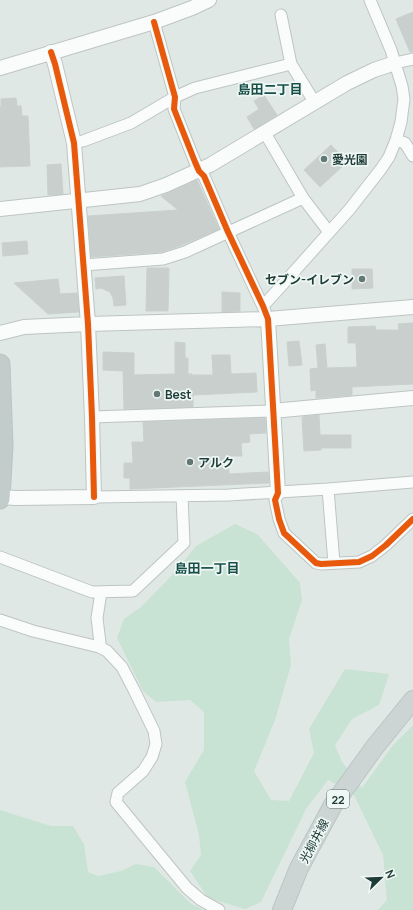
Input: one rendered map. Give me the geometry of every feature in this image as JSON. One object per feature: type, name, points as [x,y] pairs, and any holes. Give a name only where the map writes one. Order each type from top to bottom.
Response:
[{"type":"highway","points":[[0,364],[3,446],[0,498]]},
{"type":"highway","points":[[0,428],[3,446]]},
{"type":"main road","name":"光柳井線","points":[[282,910],[300,868],[333,805],[374,748],[413,700]]},
{"type":"street","points":[[0,68],[154,22],[209,0]]},
{"type":"street","points":[[263,306],[349,210],[381,169],[389,157],[396,140],[402,122],[404,99],[402,86],[392,50],[370,0]]},
{"type":"street","points":[[281,15],[291,64],[315,103]]},
{"type":"street","points":[[154,22],[175,97],[174,109],[200,171],[204,176],[268,319],[272,411],[278,493],[275,500],[284,533],[316,563],[359,562],[372,556],[386,545],[413,519]]},
{"type":"street","points":[[51,52],[74,143],[88,324],[94,497]]},
{"type":"street","points":[[0,209],[140,194],[166,185],[200,171],[347,83],[374,70],[413,59]]},
{"type":"street","points":[[74,143],[131,123],[175,97],[195,88],[291,64]]},
{"type":"street","points":[[265,133],[303,198],[329,232]]},
{"type":"street","points":[[396,140],[406,143],[413,156]]},
{"type":"street","points":[[84,265],[162,258],[185,252],[303,198]]},
{"type":"street","points":[[0,333],[24,327],[268,319],[413,308]]},
{"type":"street","points":[[92,416],[272,411],[413,398]]},
{"type":"street","points":[[0,498],[229,495],[278,493],[413,482]]},
{"type":"street","points":[[328,489],[334,563]]},
{"type":"street","points":[[0,556],[92,592],[133,591],[184,543],[182,496]]},
{"type":"street","points":[[99,647],[100,643],[97,618],[100,592]]},
{"type":"street","points":[[0,620],[33,631],[99,647],[107,651],[122,667],[154,731],[156,744],[152,757],[143,771],[118,793],[116,802],[187,888],[201,900],[219,910]]},
{"type":"green space","points":[[235,524],[257,534],[300,583],[302,600],[289,639],[291,665],[275,720],[254,771],[271,800],[289,801],[314,753],[309,729],[345,669],[389,674],[379,705],[352,719],[335,745],[342,762],[362,788],[393,745],[413,725],[413,910],[378,910],[387,900],[383,855],[353,793],[328,780],[306,809],[261,902],[245,909],[208,898],[190,871],[201,855],[199,835],[185,782],[204,750],[204,712],[190,700],[156,702],[143,691],[117,638],[124,619],[141,607],[176,571],[196,546]]},
{"type":"green space","points":[[0,810],[51,826],[73,826],[84,844],[88,872],[98,876],[121,871],[136,864],[154,867],[190,903],[203,910],[0,910]]},
{"type":"building","points":[[413,12],[413,52],[410,52],[396,19]]},
{"type":"building","points":[[264,95],[277,115],[254,129],[247,117],[259,109],[254,101]]},
{"type":"building","points":[[16,98],[17,106],[21,106],[22,116],[28,116],[30,166],[0,167],[1,99]]},
{"type":"building","points":[[331,145],[347,162],[320,187],[304,170]]},
{"type":"building","points":[[61,164],[63,194],[48,195],[47,165]]},
{"type":"building","points":[[197,180],[219,229],[162,252],[91,257],[88,216],[178,210],[161,196]]},
{"type":"building","points":[[27,241],[28,254],[3,256],[2,243]]},
{"type":"building","points":[[147,268],[169,268],[168,311],[146,311]]},
{"type":"building","points":[[352,269],[372,269],[373,288],[352,289]]},
{"type":"building","points":[[124,276],[126,305],[114,306],[113,298],[110,292],[101,288],[96,289],[95,278]]},
{"type":"building","points":[[58,279],[60,294],[77,293],[79,312],[48,314],[14,283]]},
{"type":"building","points":[[222,292],[240,293],[240,311],[222,312]]},
{"type":"building","points":[[413,323],[413,384],[352,387],[352,395],[316,398],[316,390],[311,391],[310,369],[318,368],[316,345],[325,344],[327,368],[357,367],[356,343],[348,343],[348,327],[375,326],[376,330],[399,330],[398,324]]},
{"type":"building","points":[[299,341],[302,365],[289,366],[287,342]]},
{"type":"building","points":[[175,342],[185,343],[185,358],[188,358],[188,374],[213,375],[212,355],[230,355],[231,374],[256,373],[257,392],[193,395],[193,407],[124,409],[123,371],[103,370],[103,352],[134,353],[134,375],[175,374]]},
{"type":"building","points":[[319,415],[320,435],[351,435],[351,448],[321,448],[321,450],[304,451],[302,417]]},
{"type":"building","points":[[265,418],[266,433],[249,434],[250,442],[241,443],[242,456],[228,456],[229,474],[268,472],[269,483],[130,489],[130,478],[124,478],[124,463],[133,463],[132,442],[144,442],[143,422]]},
{"type":"cycle path","points":[[154,22],[175,97],[174,109],[199,171],[204,176],[268,319],[278,493],[275,500],[284,533],[316,563],[359,562],[372,556],[386,545],[413,519]]},
{"type":"cycle path","points":[[51,52],[74,143],[88,324],[94,497]]},
{"type":"place","name":"愛光園","points":[[324,159]]},
{"type":"place","name":"セブン-イレブン","points":[[362,279]]},
{"type":"place","name":"Best","points":[[157,394]]},
{"type":"place","name":"アルク","points":[[190,462]]},
{"type":"district","name":"島田二丁目","points":[[270,89]]},
{"type":"district","name":"島田一丁目","points":[[207,568]]}]
